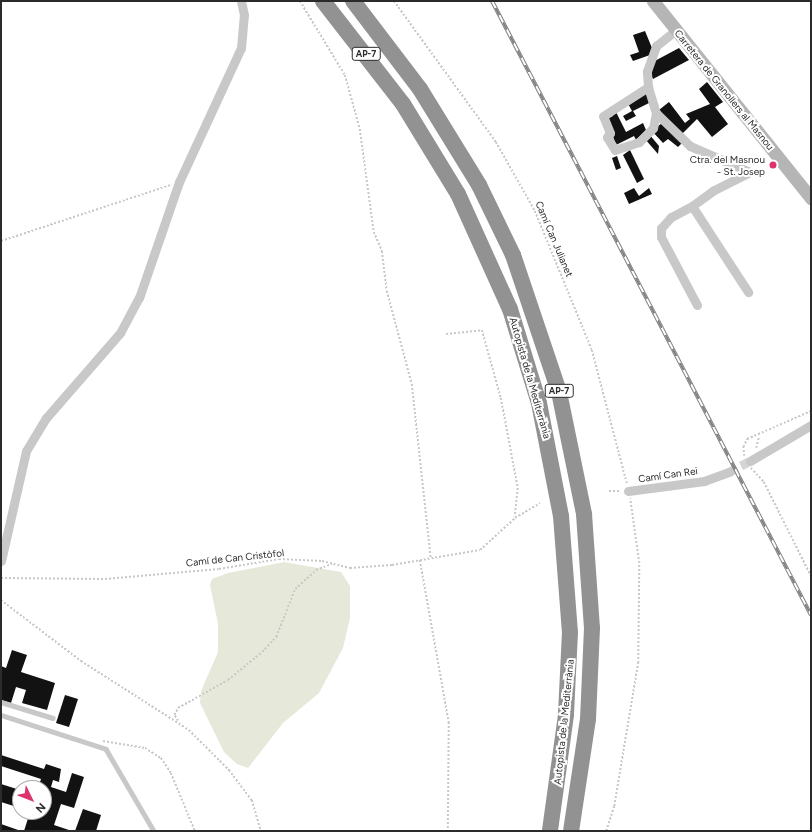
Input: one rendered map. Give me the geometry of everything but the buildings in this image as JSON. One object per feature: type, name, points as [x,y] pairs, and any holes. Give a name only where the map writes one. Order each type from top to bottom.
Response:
[{"type":"highway","name":"Autopista de la Mediterrània","points":[[323,1],[403,104],[458,194],[510,309],[539,403],[561,516],[570,632],[566,715],[550,831]]},
{"type":"highway","name":"AP-7","points":[[353,1],[420,89],[479,185],[518,270],[559,392],[584,514],[592,628],[588,719],[571,831]]},
{"type":"main road","name":"Carretera de Granollers al Masnou","points":[[653,1],[811,198]]},
{"type":"street","points":[[1,561],[26,451],[46,418],[120,332],[139,298],[179,182],[241,48],[244,15],[241,1]]},
{"type":"street","points":[[676,30],[656,46],[647,71],[648,88],[656,113],[690,146],[750,172],[714,190],[692,206],[671,217],[661,228],[661,237],[697,304]]},
{"type":"street","points":[[648,88],[603,116],[610,133],[607,137],[615,150],[639,142],[653,128],[656,113]]},
{"type":"street","points":[[692,206],[748,292]]},
{"type":"street","points":[[752,458],[811,424]]},
{"type":"street","name":"Camí Can Rei","points":[[628,491],[696,483],[729,472]]},
{"type":"lane","points":[[1,702],[53,718]]},
{"type":"lane","points":[[1,715],[106,749],[154,831]]},
{"type":"path","points":[[300,1],[345,75],[360,129],[372,226],[412,384],[431,558]]},
{"type":"path","name":"Camí Can Julianet","points":[[394,1],[496,142],[535,211],[592,350],[628,491],[639,563],[638,663],[614,806],[606,831]]},
{"type":"path","points":[[1,241],[179,182]]},
{"type":"path","points":[[446,334],[482,330],[501,398],[518,488],[515,518]]},
{"type":"path","points":[[811,411],[747,439],[743,447],[744,456],[764,482],[811,576]]},
{"type":"path","points":[[752,458],[759,435]]},
{"type":"path","name":"Camí Can Rei","points":[[609,491],[628,491]]},
{"type":"path","points":[[515,518],[540,503]]},
{"type":"path","name":"Camí de Can Cristòfol","points":[[1,578],[105,579],[219,569],[279,559],[332,564],[350,568],[420,560],[480,550],[515,518]]},
{"type":"path","points":[[420,560],[449,722],[448,831]]},
{"type":"path","points":[[178,723],[174,715],[178,708],[228,680],[262,652],[276,637],[294,589],[316,570],[332,564]]},
{"type":"path","points":[[1,600],[81,661],[178,723],[229,770],[252,800],[261,831]]},
{"type":"path","points":[[94,745],[104,741],[121,742],[146,748],[161,758],[171,773],[195,831]]},
{"type":"green space","points":[[284,562],[341,572],[350,586],[350,618],[343,648],[319,693],[283,723],[248,768],[237,764],[224,752],[200,703],[201,691],[218,652],[218,624],[210,585],[212,579],[228,573]]},
{"type":"tunnel","points":[[729,472],[750,461]]},
{"type":"railway","points":[[492,1],[811,615]]},
{"type":"place","name":"Ctra. del Masnou - St. Josep","points":[[773,165]]}]
